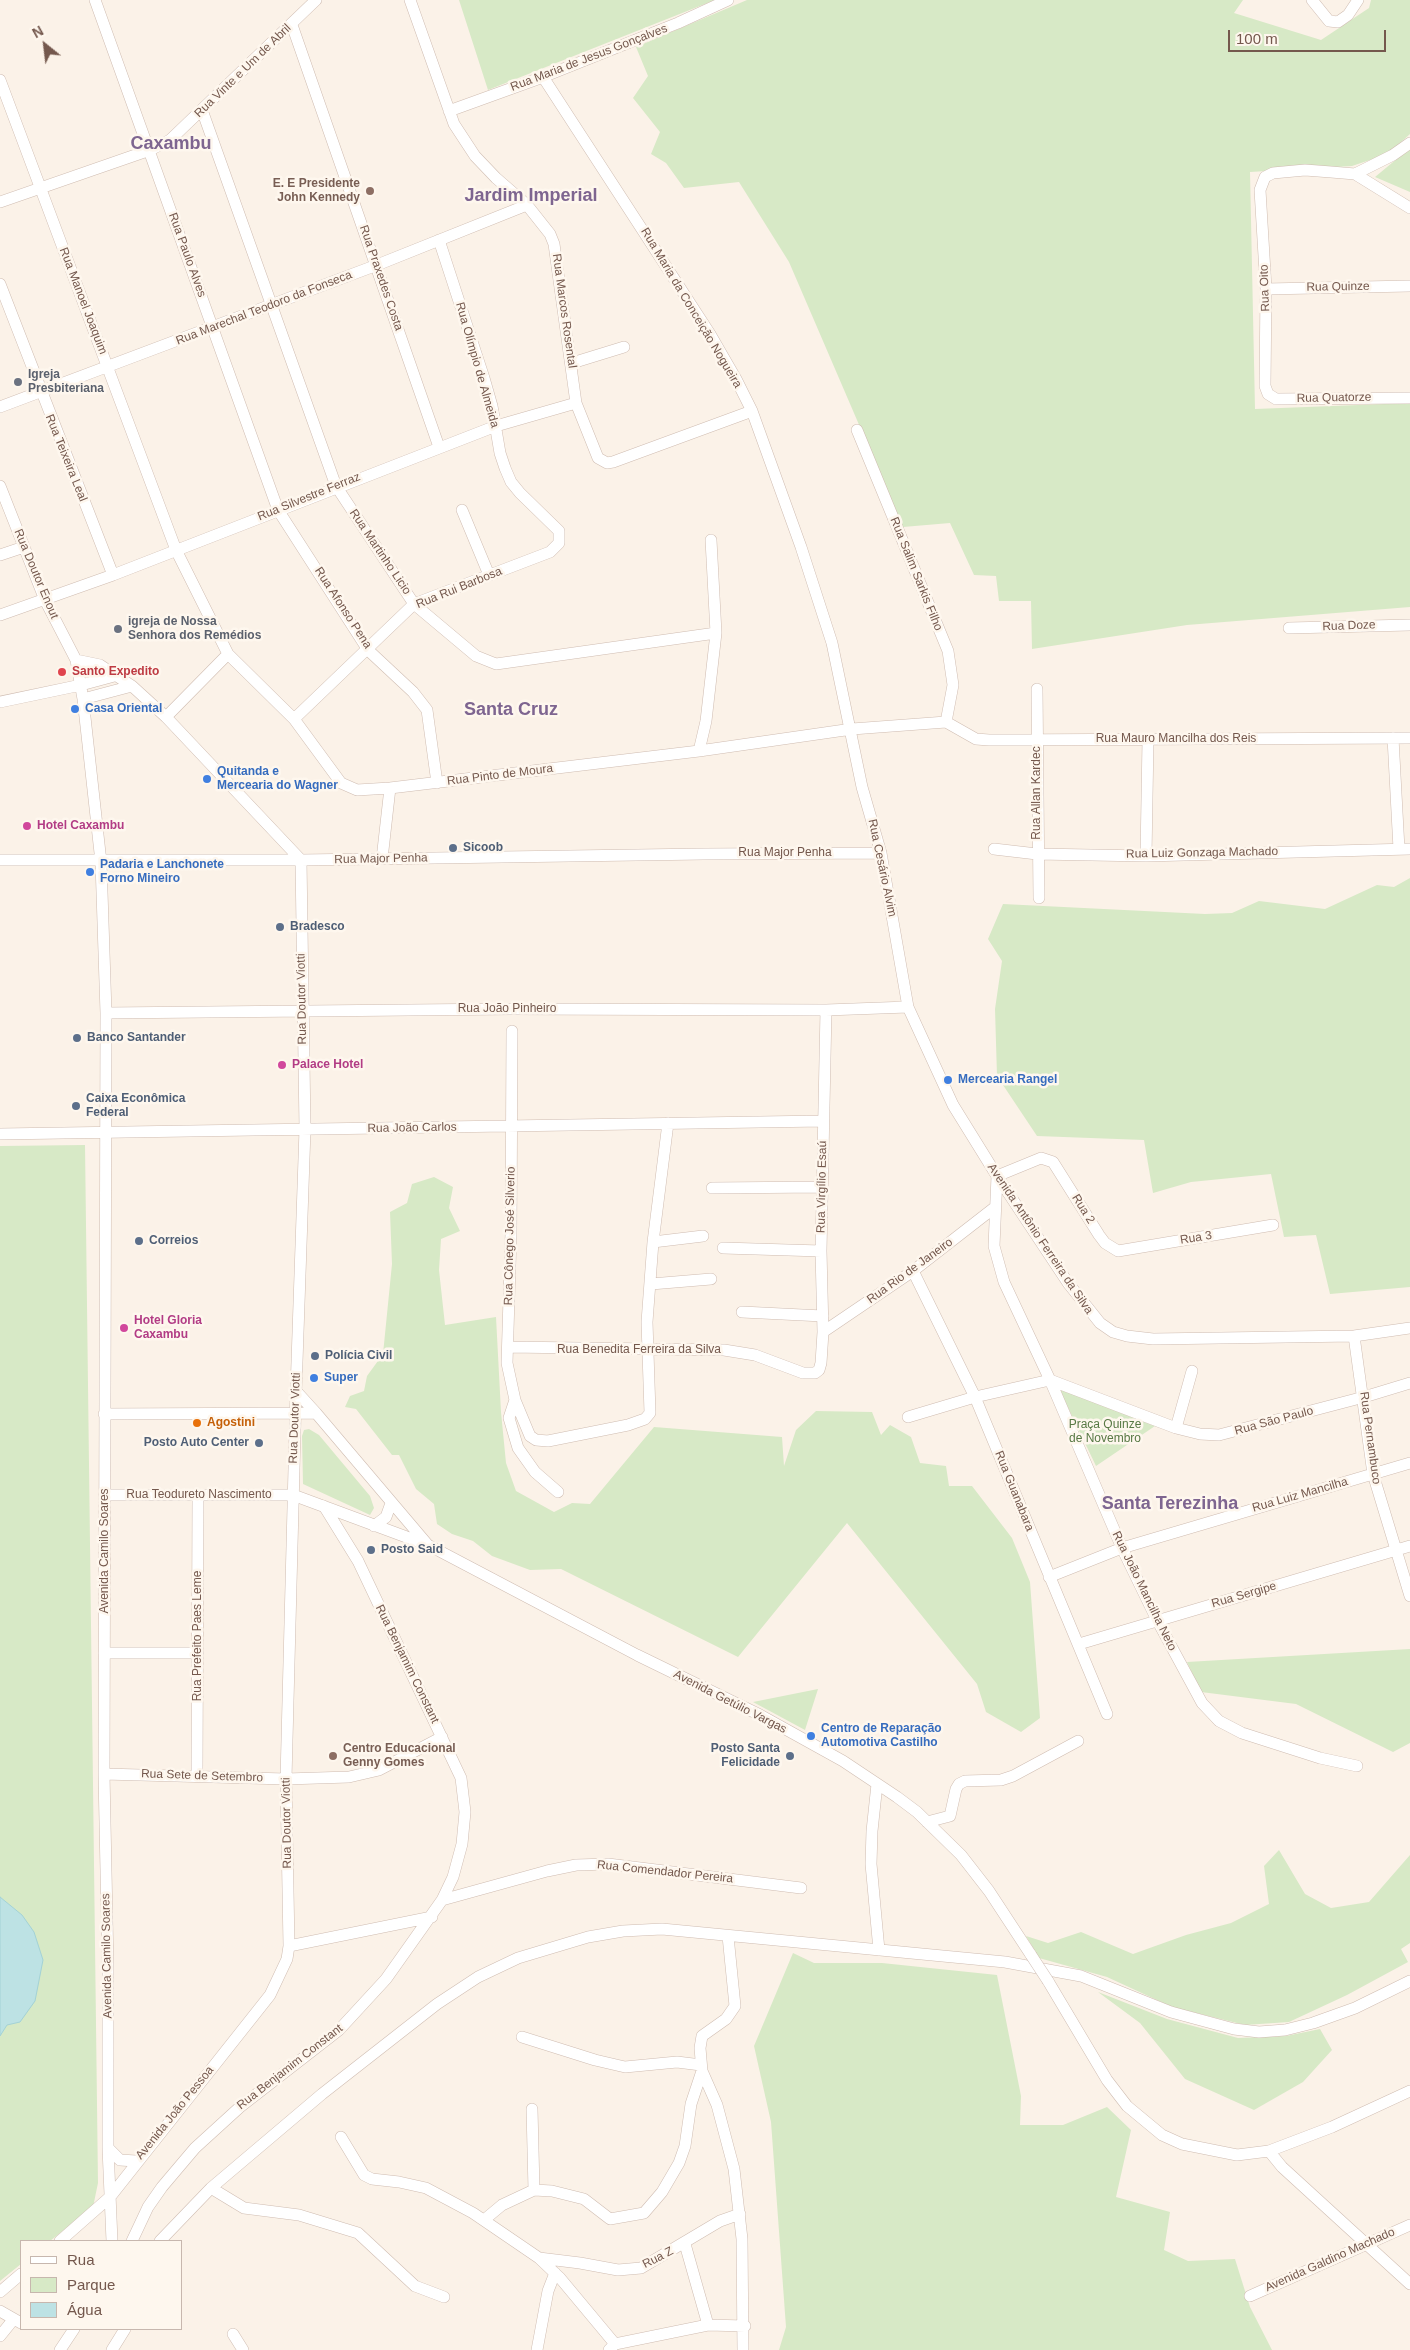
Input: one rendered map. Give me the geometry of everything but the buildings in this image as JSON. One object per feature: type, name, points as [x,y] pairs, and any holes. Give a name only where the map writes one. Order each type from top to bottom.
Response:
[{"type":"street","name":"Rua Paulo Alves","points":[[95,0],[278,510]]},
{"type":"street","name":"Rua Vinte e Um de Abril","points":[[0,202],[150,150],[176,135],[316,0]]},
{"type":"street","name":"Rua Marcos Rosental","points":[[410,0],[454,124],[475,156],[496,178],[527,205],[550,234],[554,244],[572,363],[576,403],[595,454],[601,461],[613,462],[752,411]]},
{"type":"street","name":"Rua Maria de Jesus Gonçalves","points":[[449,111],[543,77],[678,23],[728,0]]},
{"type":"street","points":[[1312,0],[1329,21],[1338,22],[1348,15],[1358,0]]},
{"type":"street","name":"Rua Praxedes Costa","points":[[292,25],[439,447]]},
{"type":"street","name":"Rua Maria da Conceição Nogueira","points":[[543,77],[710,334],[752,411],[832,643],[852,729]]},
{"type":"street","name":"Rua Manoel Joaquim","points":[[0,80],[176,550]]},
{"type":"street","name":"Rua Martinho Licio","points":[[202,110],[336,486],[414,604],[476,656],[496,664],[716,634]]},
{"type":"street","points":[[1355,174],[1393,155],[1410,143]]},
{"type":"street","name":"Rua Oito","points":[[1265,386],[1266,289],[1260,190],[1266,177],[1273,173],[1305,170],[1355,174]]},
{"type":"street","points":[[1355,174],[1410,208]]},
{"type":"street","name":"Rua Marechal Teodoro da Fonseca","points":[[0,407],[108,368],[213,326],[377,265],[527,205]]},
{"type":"street","name":"Rua Olímpio de Almeida","points":[[439,240],[484,378],[496,426],[500,453],[511,482],[559,531]]},
{"type":"street","name":"Rua Teixeira Leal","points":[[0,284],[40,392],[113,575]]},
{"type":"street","name":"Rua Quinze","points":[[1266,289],[1410,286]]},
{"type":"street","points":[[572,363],[624,347]]},
{"type":"street","name":"Rua Quatorze","points":[[1265,386],[1268,394],[1276,399],[1410,398]]},
{"type":"street","name":"Rua Silvestre Ferraz","points":[[0,615],[113,575],[336,486],[496,426],[576,403]]},
{"type":"street","name":"Rua Salim Sarkis Filho","points":[[857,430],[948,651],[953,685],[946,722]]},
{"type":"street","name":"Rua Doutor Enout","points":[[0,486],[45,600],[76,660],[83,699]]},
{"type":"street","name":"Rua Afonso Pena","points":[[278,510],[368,650],[413,692],[427,710],[437,783]]},
{"type":"street","points":[[462,510],[489,575]]},
{"type":"street","name":"Rua Rui Barbosa","points":[[294,719],[414,604],[550,552],[559,543],[559,531]]},
{"type":"street","points":[[700,751],[706,721],[716,634],[711,540]]},
{"type":"street","points":[[0,555],[24,547]]},
{"type":"street","name":"Rua Pinto de Moura","points":[[176,550],[228,654],[294,719],[341,783],[357,790],[437,783],[700,751],[852,729],[946,722]]},
{"type":"street","name":"Rua Doze","points":[[1289,628],[1410,624]]},
{"type":"street","points":[[166,717],[228,654]]},
{"type":"street","points":[[76,660],[100,665],[118,675],[132,686],[166,717],[301,860]]},
{"type":"street","points":[[0,702],[118,675]]},
{"type":"street","points":[[83,699],[132,686]]},
{"type":"street","name":"Rua Allan Kardec","points":[[1037,689],[1039,898]]},
{"type":"street","name":"Avenida Camilo Soares","points":[[83,699],[101,862],[106,1013],[104,1774],[108,1968],[108,2148],[112,2240]]},
{"type":"street","name":"Rua Mauro Mancilha dos Reis","points":[[946,722],[976,739],[1410,738]]},
{"type":"street","name":"Rua Cesário Alvim","points":[[852,729],[862,787],[881,853],[908,1007]]},
{"type":"street","points":[[1393,738],[1405,849]]},
{"type":"street","points":[[1146,856],[1148,740]]},
{"type":"street","points":[[382,859],[390,788]]},
{"type":"street","name":"Rua Luiz Gonzaga Machado","points":[[994,850],[1038,854],[1146,856],[1405,849]]},
{"type":"street","name":"Rua Major Penha","points":[[0,860],[101,862],[881,853]]},
{"type":"street","name":"Rua Doutor Viotti","points":[[281,1975],[289,1946],[286,1778],[295,1412],[305,1129],[301,860]]},
{"type":"street","name":"Rua João Pinheiro","points":[[106,1013],[511,1008],[826,1010],[908,1007]]},
{"type":"street","name":"Avenida Antônio Ferreira da Silva","points":[[908,1007],[953,1105],[996,1176],[1088,1311],[1113,1332],[1153,1338],[1354,1336],[1410,1328]]},
{"type":"street","name":"Rua Virgílio Esaú","points":[[821,1363],[823,1316],[820,1251],[826,1010]]},
{"type":"street","name":"Rua Cônego José Silverio","points":[[512,1031],[508,1371],[515,1400],[530,1436],[548,1441],[628,1425],[648,1416],[651,1406],[647,1349]]},
{"type":"street","name":"Rua João Carlos","points":[[0,1134],[823,1121]]},
{"type":"street","points":[[647,1349],[653,1242],[668,1123]]},
{"type":"street","name":"Rua 2","points":[[996,1176],[1041,1158],[1053,1162],[1099,1236],[1105,1243],[1118,1250]]},
{"type":"street","name":"Rua João Mancilha Neto","points":[[996,1176],[994,1246],[1004,1282],[1050,1380],[1122,1548],[1157,1620],[1202,1703],[1219,1721],[1242,1733],[1320,1758],[1357,1766]]},
{"type":"street","points":[[712,1188],[821,1187]]},
{"type":"street","name":"Rua Rio de Janeiro","points":[[823,1332],[913,1271],[994,1208]]},
{"type":"street","name":"Rua 3","points":[[1118,1250],[1273,1225]]},
{"type":"street","points":[[653,1242],[703,1236]]},
{"type":"street","points":[[723,1248],[820,1251]]},
{"type":"street","name":"Rua Guanabara","points":[[913,1271],[975,1397],[1107,1714]]},
{"type":"street","points":[[651,1284],[711,1279]]},
{"type":"street","points":[[742,1312],[823,1316]]},
{"type":"street","name":"Rua Pernambuco","points":[[1354,1336],[1364,1397],[1373,1474],[1410,1596]]},
{"type":"street","name":"Rua Benedita Ferreira da Silva","points":[[508,1347],[707,1349],[755,1355],[810,1374],[818,1370],[821,1363]]},
{"type":"street","points":[[1176,1428],[1192,1372]]},
{"type":"street","points":[[908,1417],[975,1397],[1050,1380]]},
{"type":"street","name":"Rua São Paulo","points":[[1050,1380],[1176,1428],[1200,1434],[1234,1433],[1364,1397],[1410,1382]]},
{"type":"street","points":[[296,1391],[428,1545]]},
{"type":"street","points":[[515,1400],[509,1418],[518,1448],[535,1472],[558,1492]]},
{"type":"street","points":[[104,1414],[316,1413]]},
{"type":"street","name":"Rua Luiz Mancilha","points":[[1049,1577],[1122,1548],[1410,1463]]},
{"type":"street","name":"Rua Teodureto Nascimento","points":[[105,1495],[293,1495]]},
{"type":"street","points":[[293,1495],[428,1545]]},
{"type":"street","name":"Rua Prefeito Paes Leme","points":[[197,1776],[198,1496]]},
{"type":"street","points":[[374,1526],[386,1517],[391,1503]]},
{"type":"street","name":"Rua Benjamim Constant","points":[[132,2240],[148,2207],[162,2187],[195,2148],[240,2107],[339,2030],[386,1979],[432,1917],[442,1900],[453,1876],[462,1844],[465,1812],[461,1778],[358,1561],[324,1506]]},
{"type":"street","name":"Avenida Getúlio Vargas","points":[[428,1545],[637,1655],[760,1715],[843,1760],[897,1797],[927,1822],[960,1855],[989,1891],[1048,1981],[1107,2080],[1127,2106],[1141,2120],[1162,2135],[1182,2144],[1237,2155],[1269,2151],[1298,2142],[1410,2091]]},
{"type":"street","name":"Rua Sergipe","points":[[1079,1644],[1410,1546]]},
{"type":"street","points":[[104,1653],[198,1653]]},
{"type":"street","name":"Rua Sete de Setembro","points":[[104,1774],[286,1778],[329,1778],[362,1775],[379,1770],[442,1737]]},
{"type":"street","points":[[927,1822],[950,1816],[956,1789],[959,1784],[965,1781],[1001,1780],[1013,1776],[1078,1741]]},
{"type":"street","points":[[877,1784],[872,1830],[871,1864],[879,1950]]},
{"type":"street","name":"Rua Comendador Pereira","points":[[442,1900],[547,1871],[584,1865],[625,1866],[801,1888]]},
{"type":"street","points":[[289,1946],[432,1917]]},
{"type":"street","points":[[161,2240],[212,2188],[387,2042],[478,1977],[518,1958],[558,1944],[623,1931],[662,1929],[950,1955],[1058,1970],[1100,1982],[1171,2012],[1197,2020],[1259,2032],[1285,2030],[1313,2023],[1355,2008],[1410,1981]]},
{"type":"street","points":[[484,2220],[516,2196],[534,2190],[552,2191],[584,2199],[610,2219],[644,2213],[662,2192],[679,2163],[684,2146],[691,2104],[701,2068],[702,2036],[726,2019],[735,2006],[728,1936]]},
{"type":"street","name":"Avenida João Pessoa","points":[[61,2240],[110,2197],[136,2161],[252,2019],[270,1995],[281,1975]]},
{"type":"street","points":[[522,2037],[595,2060],[625,2067],[677,2062],[701,2068]]},
{"type":"street","points":[[701,2068],[717,2104],[734,2168],[740,2214],[745,2326],[743,2350]]},
{"type":"street","points":[[532,2109],[534,2190]]},
{"type":"street","points":[[341,2137],[364,2175],[372,2179],[426,2188],[484,2220],[539,2258],[558,2276],[612,2347],[708,2325],[745,2326]]},
{"type":"street","points":[[108,2148],[120,2160],[136,2161]]},
{"type":"street","points":[[1269,2151],[1282,2167],[1410,2284]]},
{"type":"street","points":[[212,2188],[244,2208],[299,2215],[358,2233],[415,2286],[444,2297]]},
{"type":"street","name":"Rua Z","points":[[539,2258],[618,2270],[641,2268],[685,2244],[720,2221],[740,2214]]},
{"type":"street","name":"Avenida Galdino Machado","points":[[1250,2296],[1410,2225]]},
{"type":"street","points":[[685,2244],[708,2325]]},
{"type":"street","points":[[537,2350],[548,2291],[558,2276],[572,2262]]},
{"type":"street","points":[[0,2292],[20,2275]]},
{"type":"street","points":[[0,2311],[17,2321],[0,2336]]},
{"type":"street","points":[[60,2350],[73,2330]]},
{"type":"street","points":[[112,2350],[124,2330]]},
{"type":"street","points":[[233,2334],[243,2350]]},
{"type":"green space","points":[[459,0],[715,0],[488,90]]},
{"type":"green space","points":[[747,0],[1243,0],[1234,13],[1321,40],[1369,8],[1371,0],[1410,0],[1410,134],[1388,154],[1352,166],[1250,172],[1255,409],[1410,403],[1410,607],[1187,625],[1032,649],[1031,601],[999,601],[996,576],[974,575],[950,523],[903,527],[789,262],[739,182],[684,188],[666,163],[651,154],[660,132],[633,98],[648,76],[636,47]]},
{"type":"green space","points":[[1410,148],[1410,192],[1375,177]]},
{"type":"green space","points":[[1410,878],[1410,1287],[1330,1294],[1316,1235],[1284,1237],[1271,1174],[1191,1182],[1153,1193],[1144,1140],[1037,1136],[997,1076],[995,1009],[1002,961],[988,939],[1003,904],[1205,914],[1232,913],[1259,901],[1325,909],[1377,885],[1394,887]]},
{"type":"green space","points":[[85,1145],[98,2183],[93,2207],[51,2240],[20,2240],[20,2265],[0,2281],[0,1146]]},
{"type":"green space","points":[[434,1177],[453,1187],[449,1208],[460,1231],[441,1239],[439,1270],[445,1325],[496,1317],[501,1412],[506,1463],[516,1491],[554,1512],[572,1503],[590,1504],[654,1427],[782,1437],[784,1466],[796,1430],[816,1411],[872,1412],[881,1435],[890,1425],[911,1437],[920,1463],[946,1466],[949,1486],[972,1486],[1012,1538],[1030,1582],[1040,1718],[1021,1732],[986,1712],[977,1684],[847,1523],[738,1657],[561,1569],[530,1570],[492,1556],[473,1541],[452,1534],[437,1524],[434,1504],[416,1489],[399,1455],[392,1455],[356,1409],[345,1407],[350,1396],[364,1391],[367,1376],[383,1354],[392,1264],[390,1212],[407,1203],[412,1184]]},
{"type":"green space","name":"Praça Quinze de Novembro","points":[[1059,1389],[1155,1426],[1096,1466]]},
{"type":"green space","points":[[309,1429],[319,1435],[370,1496],[374,1508],[370,1515],[303,1484],[302,1436],[304,1430]]},
{"type":"green space","points":[[1410,1649],[1410,1743],[1393,1752],[1296,1704],[1201,1692],[1187,1662]]},
{"type":"green space","points":[[818,1689],[805,1730],[753,1702]]},
{"type":"green space","points":[[1279,1850],[1305,1894],[1331,1908],[1369,1902],[1410,1855],[1410,1943],[1401,1949],[1408,1962],[1347,1995],[1289,2022],[1245,2025],[1172,2007],[1107,1977],[1039,1958],[1026,1936],[1048,1943],[1081,1932],[1133,1954],[1186,1935],[1231,1923],[1269,1904],[1264,1866]]},
{"type":"green space","points":[[793,1953],[814,1963],[882,1963],[997,1975],[1021,2096],[1020,2125],[1063,2125],[1107,2107],[1131,2130],[1116,2197],[1170,2212],[1164,2250],[1188,2261],[1235,2259],[1250,2307],[1272,2350],[779,2350],[786,2327],[771,2122],[754,2046]]},
{"type":"green space","points":[[1098,1992],[1167,2019],[1238,2038],[1286,2036],[1320,2029],[1332,2050],[1303,2082],[1254,2110],[1185,2079],[1140,2023]]},
{"type":"water","points":[[0,1897],[22,1915],[34,1932],[43,1960],[35,2001],[20,2022],[7,2025],[0,2036]]},
{"type":"place","name":"E. E Presidente John Kennedy","points":[[370,191]]},
{"type":"place","name":"Igreja Presbiteriana","points":[[18,382]]},
{"type":"place","name":"igreja de Nossa Senhora dos Remédios","points":[[118,629]]},
{"type":"place","name":"Santo Expedito","points":[[62,672]]},
{"type":"place","name":"Casa Oriental","points":[[75,709]]},
{"type":"place","name":"Quitanda e Mercearia do Wagner","points":[[207,779]]},
{"type":"place","name":"Hotel Caxambu","points":[[27,826]]},
{"type":"place","name":"Sicoob","points":[[453,848]]},
{"type":"place","name":"Padaria e Lanchonete Forno Mineiro","points":[[90,872]]},
{"type":"place","name":"Bradesco","points":[[280,927]]},
{"type":"place","name":"Banco Santander","points":[[77,1038]]},
{"type":"place","name":"Palace Hotel","points":[[282,1065]]},
{"type":"place","name":"Mercearia Rangel","points":[[948,1080]]},
{"type":"place","name":"Caixa Econômica Federal","points":[[76,1106]]},
{"type":"place","name":"Correios","points":[[139,1241]]},
{"type":"place","name":"Hotel Gloria Caxambu","points":[[124,1328]]},
{"type":"place","name":"Polícia Civil","points":[[315,1356]]},
{"type":"place","name":"Super","points":[[314,1378]]},
{"type":"place","name":"Agostini","points":[[197,1423]]},
{"type":"place","name":"Posto Auto Center","points":[[259,1443]]},
{"type":"place","name":"Posto Said","points":[[371,1550]]},
{"type":"place","name":"Centro de Reparação Automotiva Castilho","points":[[811,1736]]},
{"type":"place","name":"Centro Educacional Genny Gomes","points":[[333,1756]]},
{"type":"place","name":"Posto Santa Felicidade","points":[[790,1756]]},
{"type":"district","name":"Caxambu","points":[[171,144]]},
{"type":"district","name":"Jardim Imperial","points":[[531,196]]},
{"type":"district","name":"Santa Cruz","points":[[511,710]]},
{"type":"district","name":"Santa Terezinha","points":[[1170,1504]]}]
